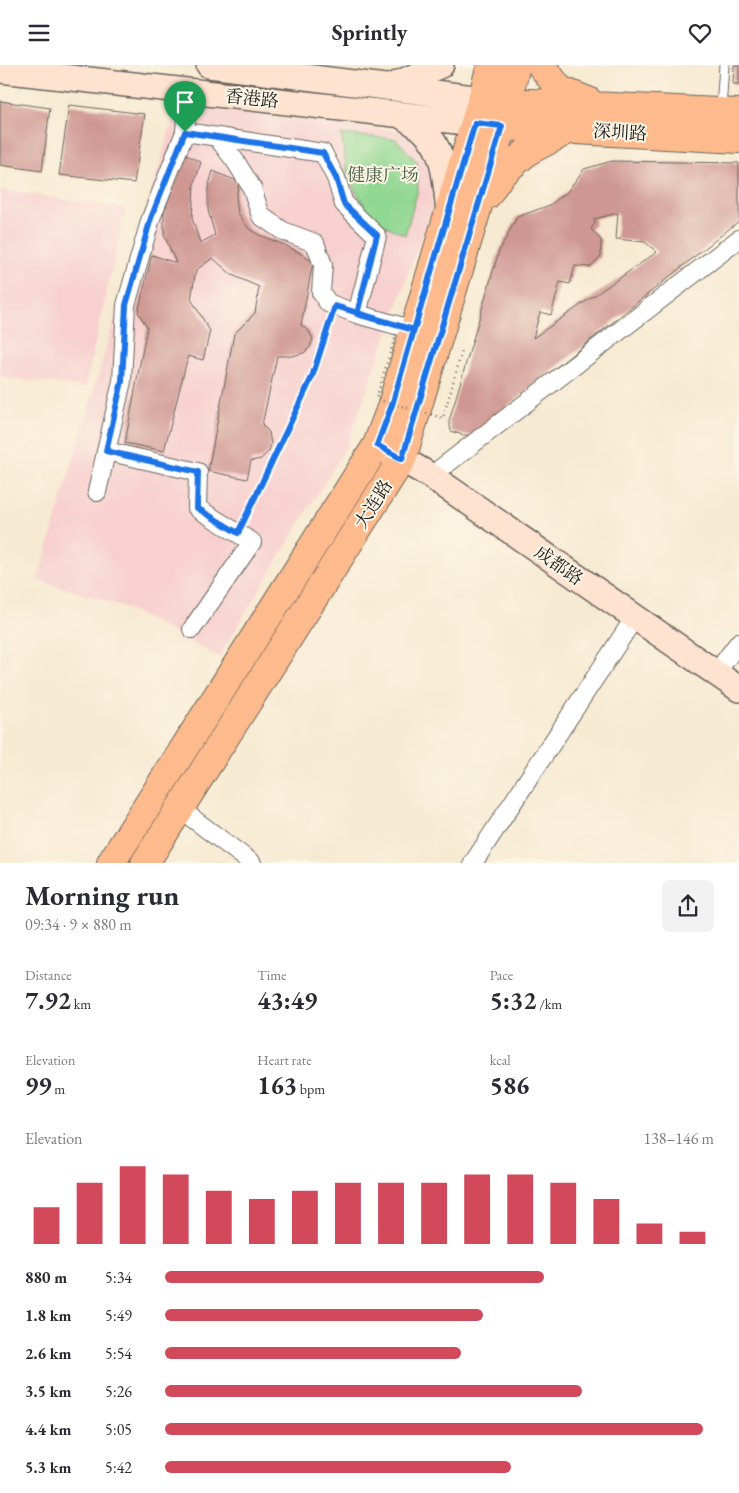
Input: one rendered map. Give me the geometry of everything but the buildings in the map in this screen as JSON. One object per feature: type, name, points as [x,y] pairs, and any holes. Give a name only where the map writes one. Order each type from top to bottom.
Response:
[{"type":"main road","name":"香港路","points":[[209,65],[389,87],[492,113]]},
{"type":"main road","points":[[389,87],[441,65]]},
{"type":"main road","points":[[491,65],[492,113]]},
{"type":"main road","points":[[492,113],[516,65]]},
{"type":"main road","points":[[541,65],[560,91],[603,107]]},
{"type":"main road","name":"香港路","points":[[0,70],[400,115],[492,113]]},
{"type":"main road","name":"深圳路","points":[[492,113],[603,107],[730,112]]},
{"type":"main road","name":"深圳路","points":[[492,113],[568,130],[739,139]]},
{"type":"main road","name":"大连路","points":[[111,863],[377,445],[392,405],[405,332],[449,210],[492,113]]},
{"type":"main road","name":"大连路","points":[[145,863],[402,459],[477,210],[492,113]]},
{"type":"main road","points":[[400,115],[424,131],[442,159],[449,210]]},
{"type":"main road","points":[[477,210],[501,174],[528,151],[568,130]]},
{"type":"main road","name":"成都路","points":[[377,445],[431,476],[739,689]]},
{"type":"street","points":[[97,492],[122,381],[126,305],[151,218],[185,132],[188,91]]},
{"type":"street","points":[[185,132],[323,153],[336,178],[344,204],[377,235],[357,314]]},
{"type":"street","points":[[217,137],[236,162],[252,188],[261,215],[284,231],[316,243],[323,265],[321,292],[328,303],[405,332]]},
{"type":"street","points":[[431,476],[739,239]]},
{"type":"street","points":[[106,451],[198,472],[197,508],[252,542],[192,629]]},
{"type":"street","points":[[473,863],[636,617]]},
{"type":"street","points":[[716,673],[739,642]]},
{"type":"street","points":[[180,809],[252,863]]},
{"type":"lane","points":[[724,65],[730,112]]},
{"type":"path","points":[[238,533],[312,377],[335,306]]},
{"type":"path","points":[[405,332],[376,399],[443,418],[462,351]]},
{"type":"shaded area","points":[[177,105],[407,132],[423,150],[432,169],[434,196],[429,217],[347,445],[219,657],[125,607],[38,580]]},
{"type":"shaded area","points":[[0,190],[126,208],[85,387],[6,378],[0,375]]},
{"type":"green space","name":"健康广场","points":[[341,134],[396,139],[417,162],[418,190],[405,235],[372,219],[348,178]]},
{"type":"route","points":[[185,132],[151,218],[126,305],[122,381],[106,451],[198,472],[197,508],[238,533],[312,377],[335,306],[357,314],[414,330],[392,405],[377,445],[402,459],[502,126],[475,123],[414,330],[398,326],[357,314],[377,235],[344,204],[336,178],[323,153],[185,132]]}]
